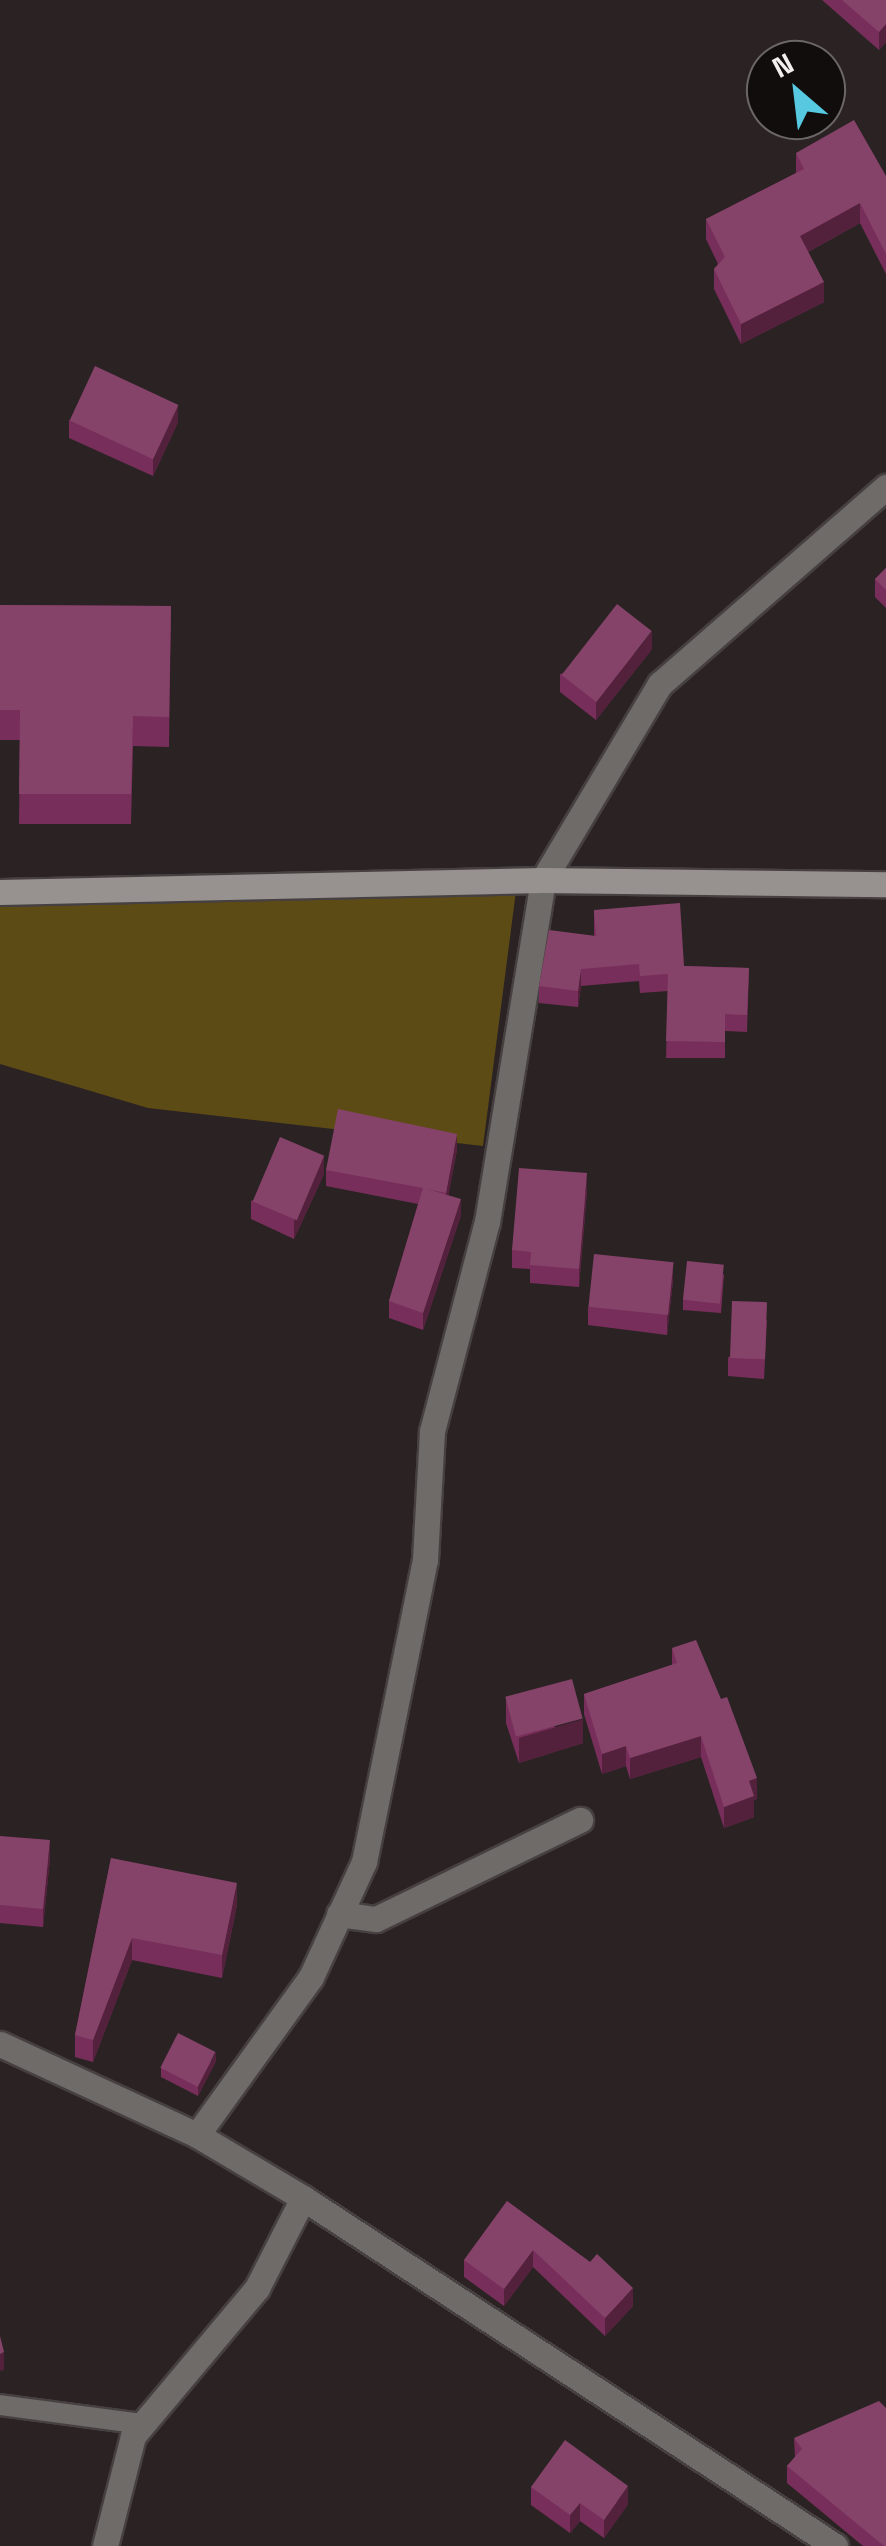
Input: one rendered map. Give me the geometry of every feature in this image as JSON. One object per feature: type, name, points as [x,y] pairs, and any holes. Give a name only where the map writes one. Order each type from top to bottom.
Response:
[{"type":"street","points":[[197,2135],[310,1977],[364,1862],[425,1560],[432,1432],[487,1222],[543,880],[660,684],[886,487]]},
{"type":"street","points":[[0,892],[543,880],[886,884]]},
{"type":"street","points":[[340,1914],[376,1920],[580,1820]]},
{"type":"street","points":[[0,2044],[197,2135],[304,2198],[835,2546]]},
{"type":"street","points":[[105,2546],[143,2424],[257,2288],[304,2198]]},
{"type":"lane","points":[[0,2405],[143,2424]]},
{"type":"shaded area","points":[[516,891],[483,1146],[148,1108],[0,1064],[0,900]]},
{"type":"building","points":[[842,0],[886,0],[886,24],[879,32]]},
{"type":"building","points":[[854,120],[886,176],[886,254],[860,203],[800,236],[824,282],[741,324],[714,269],[725,257],[706,219],[804,169],[796,153],[819,140],[846,140],[846,125]]},
{"type":"building","points":[[95,366],[178,405],[153,459],[70,420]]},
{"type":"building","points":[[886,568],[886,590],[875,579]]},
{"type":"building","points":[[617,604],[652,631],[596,702],[562,675]]},
{"type":"building","points":[[0,605],[171,606],[169,717],[133,716],[131,794],[19,794],[20,710],[0,710]]},
{"type":"building","points":[[680,903],[684,966],[749,968],[747,1015],[725,1014],[725,1042],[666,1041],[668,974],[640,976],[639,964],[581,969],[578,991],[539,986],[549,930],[596,936],[594,910]]},
{"type":"building","points":[[338,1109],[457,1134],[446,1193],[427,1189],[461,1199],[423,1313],[389,1301],[423,1188],[326,1170]]},
{"type":"building","points":[[280,1137],[324,1156],[297,1220],[253,1201]]},
{"type":"building","points":[[519,1168],[587,1173],[579,1269],[530,1265],[531,1252],[512,1250]]},
{"type":"building","points":[[594,1254],[674,1262],[668,1315],[588,1307]]},
{"type":"building","points":[[687,1261],[724,1265],[720,1304],[683,1300]]},
{"type":"building","points":[[732,1301],[767,1302],[765,1359],[730,1358]]},
{"type":"building","points":[[696,1640],[721,1699],[727,1697],[757,1778],[749,1781],[754,1796],[724,1807],[701,1736],[630,1758],[626,1746],[602,1754],[584,1694],[677,1663],[672,1648]]},
{"type":"building","points":[[572,1679],[583,1719],[516,1736],[505,1697]]},
{"type":"building","points":[[0,1836],[50,1840],[43,1909],[0,1905]]},
{"type":"building","points":[[111,1858],[237,1883],[222,1955],[132,1938],[93,2040],[75,2035]]},
{"type":"building","points":[[178,2033],[215,2052],[198,2087],[160,2068]]},
{"type":"building","points":[[507,2201],[590,2262],[597,2254],[633,2288],[605,2318],[533,2250],[504,2289],[464,2260]]},
{"type":"building","points":[[879,2401],[886,2408],[886,2546],[787,2466],[802,2449],[794,2438]]},
{"type":"building","points":[[565,2440],[628,2486],[604,2520],[580,2503],[570,2515],[531,2487]]}]
